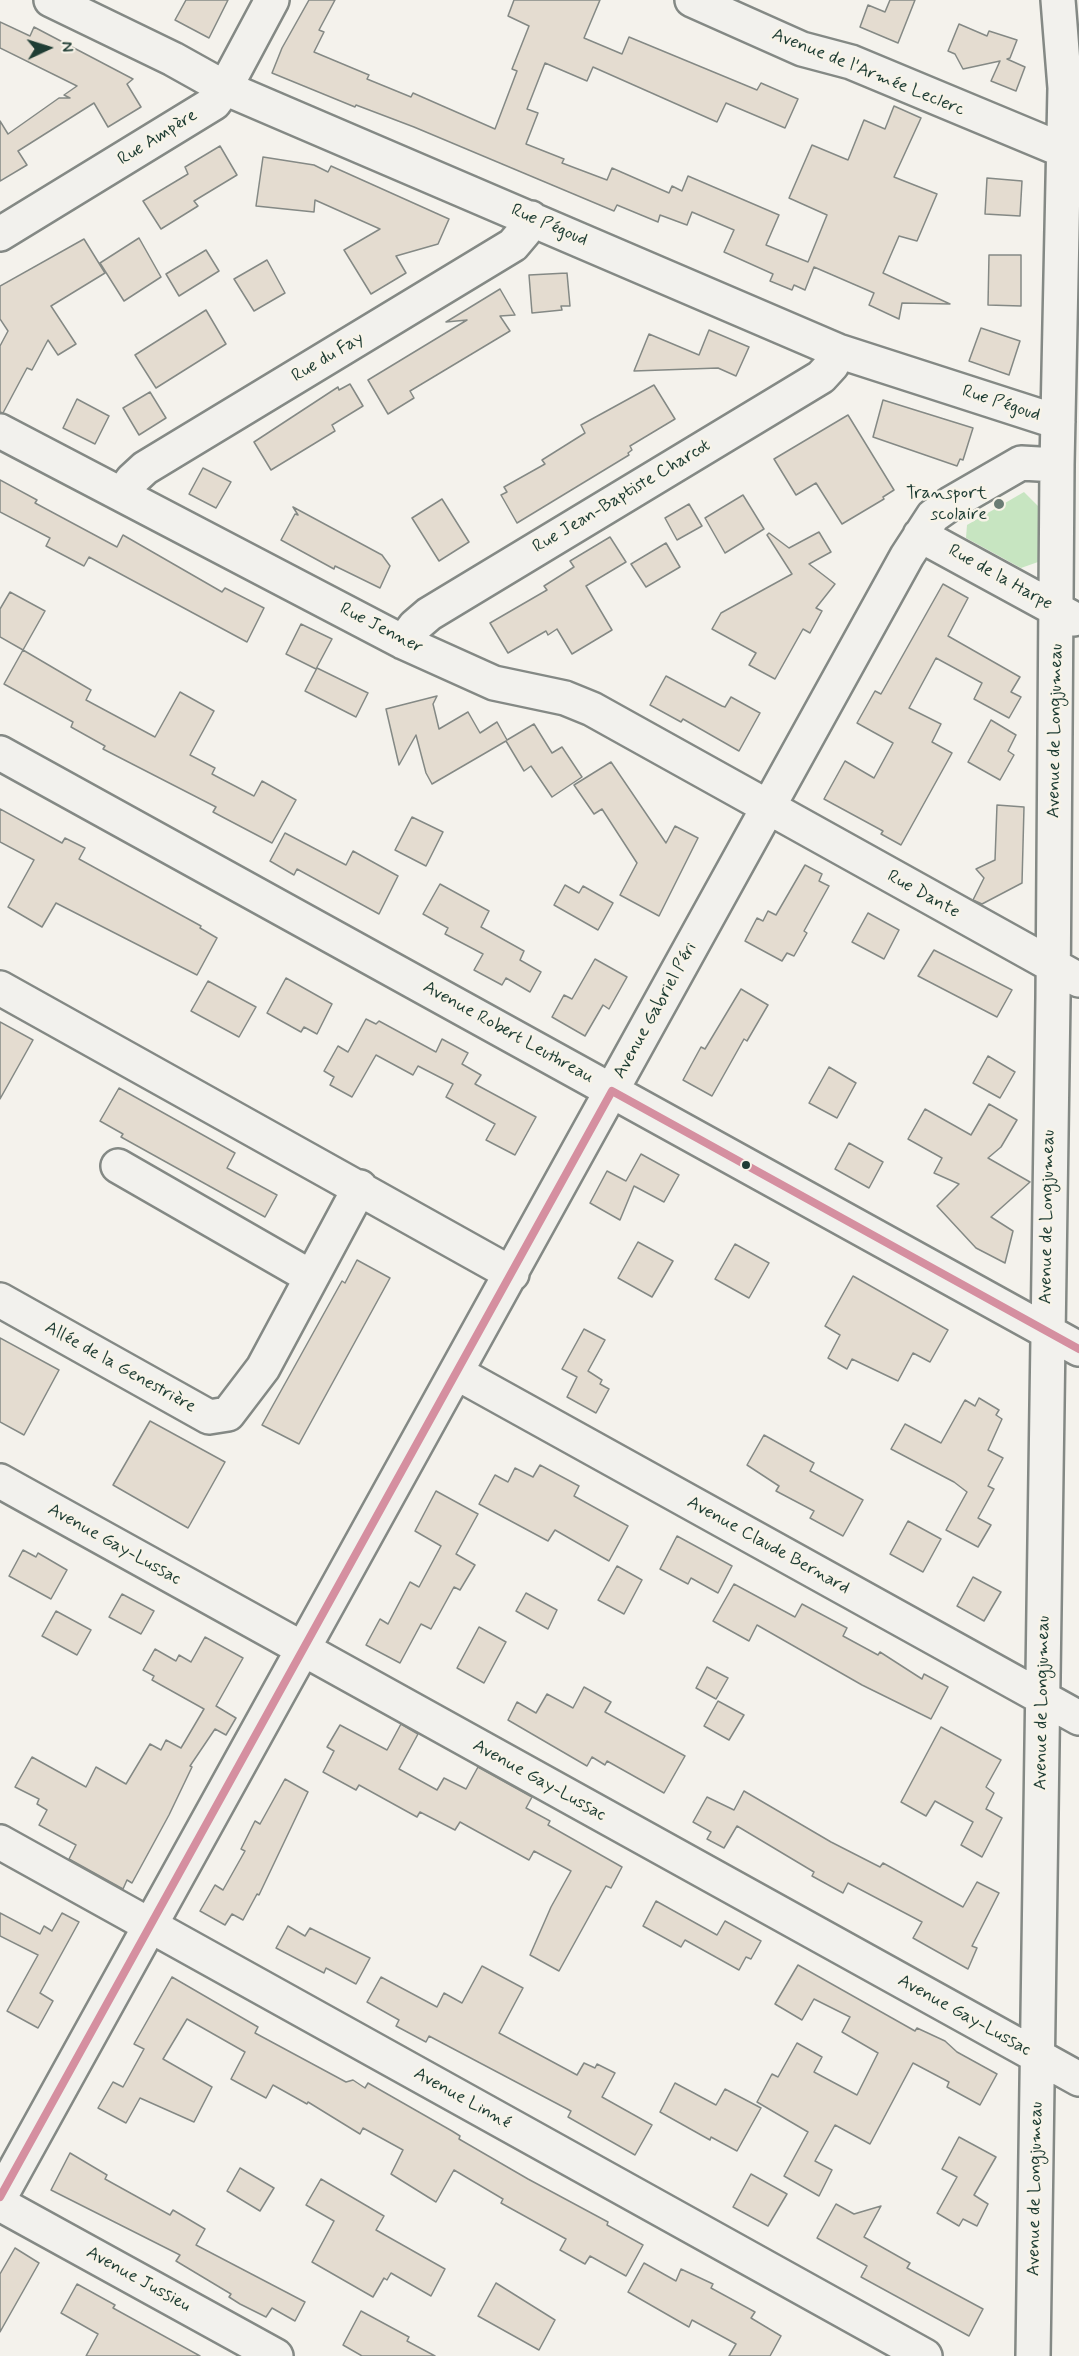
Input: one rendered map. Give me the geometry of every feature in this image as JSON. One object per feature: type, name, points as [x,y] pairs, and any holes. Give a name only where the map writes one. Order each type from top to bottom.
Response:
[{"type":"street","name":"Rue Pégoud","points":[[51,0],[173,58],[225,88],[838,351],[1058,422]]},
{"type":"street","name":"Rue Ampère","points":[[0,234],[213,103],[225,88],[272,0]]},
{"type":"street","name":"Avenue de l'Armée Leclerc","points":[[692,0],[802,49],[851,62],[1006,129],[1071,154]]},
{"type":"street","name":"Avenue de Longjumeau","points":[[1033,2356],[1044,1699],[1046,1331],[1066,973],[1068,615],[1057,465],[1071,154],[1058,0]]},
{"type":"street","name":"Rue du Fay","points":[[122,494],[145,468],[513,245],[531,218]]},
{"type":"street","name":"Rue Jean-Baptiste Charcot","points":[[404,642],[415,626],[429,614],[821,377],[832,365],[838,351]]},
{"type":"street","name":"Rue Jenner","points":[[0,431],[404,642],[494,683],[565,698],[592,709],[768,809]]},
{"type":"street","name":"Avenue Gabriel Péri","points":[[0,2197],[920,535],[933,516],[950,504],[1021,464],[1057,465]]},
{"type":"street","name":"Rue de la Harpe","points":[[920,535],[1068,615]]},
{"type":"street","name":"Avenue Robert Leuthreau","points":[[0,753],[1079,1349]]},
{"type":"street","name":"Rue Dante","points":[[768,809],[1066,973]]},
{"type":"street","points":[[0,988],[360,1187],[512,1274]]},
{"type":"street","points":[[118,1166],[311,1277]]},
{"type":"street","name":"Allée de la Genestrière","points":[[0,1300],[209,1417],[228,1414],[263,1368],[360,1187]]},
{"type":"street","name":"Avenue Claude Bernard","points":[[457,1373],[1079,1718]]},
{"type":"street","name":"Avenue Gay-Lussac","points":[[0,1481],[1079,2079]]},
{"type":"street","name":"Avenue Linné","points":[[0,1842],[925,2356]]},
{"type":"street","name":"Avenue Jussieu","points":[[0,2204],[276,2356]]},
{"type":"green space","points":[[1024,492],[1039,507],[1038,562],[1021,568],[966,538],[967,525]]},
{"type":"building","points":[[186,0],[228,0],[209,38],[175,20]]},
{"type":"building","points":[[309,0],[335,0],[319,30],[324,32],[314,52],[369,75],[367,79],[411,97],[413,93],[495,129],[517,71],[512,69],[529,26],[508,16],[514,0],[600,0],[584,38],[622,54],[629,37],[757,90],[761,83],[798,99],[785,128],[726,103],[717,122],[593,67],[587,81],[545,63],[527,109],[538,113],[526,144],[564,159],[562,163],[607,180],[612,168],[669,193],[672,186],[682,191],[688,176],[779,215],[766,245],[808,262],[827,215],[789,198],[812,145],[848,160],[864,120],[885,129],[894,106],[921,118],[894,177],[937,194],[917,241],[899,236],[883,273],[950,304],[902,303],[899,319],[869,305],[874,293],[814,267],[805,290],[794,285],[792,290],[770,281],[773,274],[724,252],[734,230],[692,212],[687,225],[660,215],[658,222],[617,205],[614,211],[414,127],[356,105],[355,107],[272,73],[282,48]]},
{"type":"building","points":[[890,0],[915,0],[898,43],[860,27],[868,5],[885,12]]},
{"type":"building","points":[[0,22],[30,36],[34,27],[133,79],[127,84],[141,107],[108,127],[94,103],[18,151],[27,165],[0,181],[0,121],[8,134],[59,98],[70,98],[64,95],[77,86],[0,48]]},
{"type":"building","points":[[959,24],[987,36],[989,31],[1017,40],[1010,58],[1007,59],[1025,67],[1016,91],[991,81],[1000,61],[963,69],[955,54],[948,51]]},
{"type":"building","points":[[220,146],[237,175],[194,201],[198,206],[161,229],[143,201],[188,174],[185,167]]},
{"type":"building","points":[[263,157],[314,165],[328,172],[331,166],[449,219],[438,244],[396,256],[406,273],[371,294],[344,250],[380,229],[315,200],[314,212],[256,206]]},
{"type":"building","points":[[987,178],[1022,181],[1020,216],[985,214]]},
{"type":"building","points":[[139,238],[161,277],[124,301],[100,263]]},
{"type":"building","points":[[84,239],[105,273],[51,306],[76,344],[58,355],[48,340],[32,370],[27,368],[3,413],[0,412],[0,346],[8,331],[0,319],[0,286]]},
{"type":"building","points":[[206,250],[219,271],[179,296],[166,274]]},
{"type":"building","points":[[989,255],[1021,255],[1021,306],[988,305]]},
{"type":"building","points":[[267,260],[285,293],[254,311],[234,279]]},
{"type":"building","points":[[567,273],[570,306],[561,306],[562,310],[532,313],[529,275]]},
{"type":"building","points":[[500,289],[515,315],[500,316],[510,331],[410,391],[414,398],[388,414],[368,380],[467,320],[446,322]]},
{"type":"building","points":[[206,310],[226,344],[156,388],[135,355]]},
{"type":"building","points":[[981,328],[1020,341],[1009,375],[969,361]]},
{"type":"building","points":[[709,330],[749,347],[736,376],[718,368],[634,371],[649,334],[699,355]]},
{"type":"building","points":[[350,384],[363,406],[332,425],[335,431],[271,470],[254,442],[338,387],[339,390]]},
{"type":"building","points":[[654,385],[675,419],[630,446],[632,450],[628,453],[629,455],[517,523],[501,495],[507,492],[504,487],[545,464],[542,460],[585,433],[581,425]]},
{"type":"building","points":[[150,392],[166,418],[139,435],[123,408]]},
{"type":"building","points":[[77,399],[109,416],[95,444],[63,428]]},
{"type":"building","points":[[883,400],[973,428],[963,460],[960,459],[957,466],[873,437]]},
{"type":"building","points":[[848,415],[894,490],[883,497],[884,499],[842,524],[816,483],[796,495],[774,459]]},
{"type":"building","points":[[203,468],[231,482],[216,508],[189,494]]},
{"type":"building","points":[[0,480],[37,500],[35,503],[117,547],[123,535],[222,592],[225,588],[264,608],[247,642],[89,557],[84,566],[46,546],[50,538],[0,512]]},
{"type":"building","points":[[743,495],[764,529],[725,553],[705,518]]},
{"type":"building","points":[[442,499],[469,542],[439,561],[412,518]]},
{"type":"building","points":[[689,504],[702,526],[677,540],[665,518]]},
{"type":"building","points":[[293,507],[382,555],[390,566],[380,588],[335,566],[334,569],[281,540],[295,514],[298,515]]},
{"type":"building","points":[[819,532],[831,552],[809,564],[835,584],[816,608],[822,611],[810,633],[803,629],[775,679],[749,665],[756,653],[712,629],[721,613],[792,574],[767,535],[769,533],[789,548]]},
{"type":"building","points":[[610,537],[626,562],[586,586],[612,630],[572,654],[557,629],[548,635],[546,631],[508,653],[490,623],[547,590],[544,586],[574,567],[570,561]]},
{"type":"building","points":[[666,543],[680,567],[646,587],[631,564]]},
{"type":"building","points":[[943,584],[968,598],[948,636],[1020,677],[1011,692],[1021,697],[1009,718],[974,699],[982,683],[936,658],[909,708],[941,724],[932,742],[952,753],[901,845],[881,834],[883,831],[824,799],[845,761],[874,778],[893,743],[857,723],[875,691],[881,694]]},
{"type":"building","points":[[10,592],[45,611],[23,650],[0,637],[0,609]]},
{"type":"building","points":[[301,624],[332,639],[316,669],[286,654]]},
{"type":"building","points":[[23,650],[91,690],[86,700],[155,737],[180,692],[214,711],[190,755],[215,768],[212,774],[254,796],[262,781],[296,800],[272,843],[213,812],[216,807],[103,749],[105,746],[71,727],[73,722],[4,684]]},
{"type":"building","points":[[317,668],[368,693],[356,717],[305,691]]},
{"type":"building","points":[[666,676],[722,706],[725,707],[731,697],[760,713],[739,751],[683,719],[681,722],[650,705]]},
{"type":"building","points":[[437,696],[433,704],[439,729],[468,712],[480,733],[497,722],[507,740],[534,724],[552,753],[562,747],[582,777],[552,797],[531,766],[524,771],[506,741],[432,784],[426,773],[416,735],[399,765],[386,709]]},
{"type":"building","points":[[991,720],[1016,735],[1008,751],[1014,755],[1000,780],[968,762]]},
{"type":"building","points":[[611,762],[666,843],[675,826],[698,838],[659,916],[620,895],[637,863],[602,809],[594,814],[574,785]]},
{"type":"building","points":[[997,805],[1024,807],[1022,883],[982,904],[973,900],[984,878],[976,869],[995,860]]},
{"type":"building","points":[[0,809],[62,843],[65,838],[85,848],[79,859],[201,926],[200,928],[217,938],[197,975],[56,903],[42,927],[8,907],[34,860],[0,842]]},
{"type":"building","points":[[412,817],[443,832],[426,866],[395,850]]},
{"type":"building","points":[[285,833],[346,865],[353,851],[398,876],[379,914],[297,869],[294,875],[270,861]]},
{"type":"building","points":[[805,865],[822,874],[819,881],[829,886],[804,931],[807,933],[794,956],[787,953],[782,961],[745,941],[757,918],[763,921],[768,911],[776,915]]},
{"type":"building","points":[[440,884],[489,911],[481,927],[524,951],[520,960],[541,972],[530,992],[506,978],[502,985],[474,970],[483,954],[445,934],[448,928],[423,914]]},
{"type":"building","points":[[565,885],[579,893],[583,886],[613,903],[598,930],[554,905]]},
{"type":"building","points":[[868,913],[899,930],[884,959],[852,942]]},
{"type":"building","points":[[934,950],[1012,990],[997,1017],[918,976]]},
{"type":"building","points":[[595,959],[627,977],[609,1009],[603,1005],[585,1036],[552,1017],[564,995],[572,999]]},
{"type":"building","points":[[286,978],[332,1004],[317,1034],[304,1027],[301,1032],[267,1013]]},
{"type":"building","points":[[208,981],[256,1007],[239,1037],[191,1011]]},
{"type":"building","points":[[741,989],[768,1005],[747,1041],[744,1039],[712,1096],[683,1080],[701,1047],[705,1049]]},
{"type":"building","points":[[366,1019],[376,1024],[379,1021],[436,1052],[442,1039],[468,1053],[462,1064],[481,1075],[475,1084],[536,1117],[515,1155],[486,1140],[495,1124],[446,1097],[453,1084],[418,1066],[413,1075],[376,1055],[352,1097],[330,1085],[334,1077],[324,1071],[338,1046],[348,1052]]},
{"type":"building","points":[[0,1022],[33,1040],[0,1099]]},
{"type":"building","points":[[988,1056],[1015,1072],[1000,1098],[973,1083]]},
{"type":"building","points":[[829,1067],[856,1083],[837,1118],[809,1103]]},
{"type":"building","points":[[119,1088],[235,1153],[227,1168],[277,1195],[265,1217],[121,1137],[123,1134],[100,1121]]},
{"type":"building","points":[[989,1104],[1017,1120],[1001,1147],[988,1158],[1030,1182],[991,1217],[1013,1231],[1005,1263],[976,1248],[937,1206],[959,1184],[934,1173],[942,1158],[908,1139],[925,1109],[971,1135]]},
{"type":"building","points":[[849,1143],[883,1162],[869,1188],[835,1169]]},
{"type":"building","points":[[641,1154],[679,1175],[664,1202],[634,1186],[620,1220],[590,1203],[607,1171],[626,1181]]},
{"type":"building","points":[[638,1242],[673,1261],[652,1297],[618,1278]]},
{"type":"building","points":[[735,1244],[769,1263],[749,1298],[715,1279]]},
{"type":"building","points":[[357,1260],[390,1278],[299,1444],[262,1425],[342,1281],[345,1283]]},
{"type":"building","points":[[853,1276],[948,1330],[930,1362],[913,1353],[898,1381],[852,1359],[847,1369],[828,1358],[840,1335],[825,1326]]},
{"type":"building","points":[[584,1329],[605,1340],[588,1371],[602,1380],[600,1384],[609,1389],[596,1413],[567,1397],[577,1377],[562,1369]]},
{"type":"building","points":[[0,1338],[59,1370],[24,1435],[0,1422]]},
{"type":"building","points":[[979,1398],[999,1410],[996,1415],[1002,1419],[988,1450],[1003,1458],[988,1486],[994,1489],[978,1518],[991,1525],[978,1547],[946,1530],[967,1492],[954,1482],[891,1449],[905,1424],[941,1443],[965,1400],[975,1406]]},
{"type":"building","points":[[150,1421],[225,1462],[188,1528],[113,1485]]},
{"type":"building","points":[[764,1435],[814,1463],[810,1471],[863,1500],[843,1536],[810,1518],[814,1511],[776,1491],[779,1486],[747,1465]]},
{"type":"building","points":[[540,1465],[579,1486],[574,1496],[628,1526],[609,1561],[555,1530],[548,1541],[479,1504],[495,1475],[508,1482],[515,1468],[533,1477]]},
{"type":"building","points":[[436,1491],[478,1514],[456,1554],[475,1565],[460,1590],[454,1587],[431,1629],[421,1624],[400,1663],[366,1645],[380,1619],[388,1624],[410,1582],[419,1587],[441,1546],[415,1531]]},
{"type":"building","points":[[908,1521],[941,1539],[923,1572],[890,1554]]},
{"type":"building","points":[[677,1536],[732,1566],[718,1593],[691,1578],[688,1584],[660,1569]]},
{"type":"building","points":[[23,1550],[36,1557],[38,1553],[67,1570],[51,1599],[9,1576]]},
{"type":"building","points":[[617,1566],[642,1580],[624,1614],[598,1600]]},
{"type":"building","points":[[973,1577],[1001,1592],[984,1621],[957,1606]]},
{"type":"building","points":[[734,1584],[795,1617],[802,1604],[847,1628],[843,1636],[878,1655],[880,1652],[922,1679],[924,1674],[948,1687],[931,1719],[862,1685],[757,1625],[749,1641],[713,1621]]},
{"type":"building","points":[[526,1593],[557,1610],[548,1629],[516,1611]]},
{"type":"building","points":[[122,1594],[154,1611],[141,1634],[109,1617]]},
{"type":"building","points":[[56,1611],[91,1630],[77,1655],[42,1636]]},
{"type":"building","points":[[479,1627],[506,1642],[484,1683],[457,1668]]},
{"type":"building","points":[[205,1637],[243,1658],[216,1706],[236,1718],[226,1735],[215,1729],[190,1766],[192,1767],[169,1815],[132,1883],[127,1880],[123,1889],[69,1859],[76,1845],[39,1825],[47,1810],[37,1804],[39,1799],[15,1787],[32,1757],[86,1787],[96,1767],[126,1784],[150,1744],[161,1750],[166,1740],[181,1748],[204,1709],[152,1680],[154,1676],[143,1670],[155,1649],[176,1661],[179,1655],[191,1662]]},
{"type":"building","points":[[707,1667],[728,1678],[716,1699],[696,1688]]},
{"type":"building","points":[[584,1687],[611,1702],[605,1712],[685,1756],[664,1793],[607,1761],[605,1765],[592,1757],[587,1766],[508,1720],[517,1702],[536,1713],[547,1694],[573,1708]]},
{"type":"building","points":[[718,1701],[744,1715],[729,1740],[704,1726]]},
{"type":"building","points":[[401,1724],[418,1734],[399,1769],[437,1790],[444,1778],[466,1789],[478,1767],[532,1797],[526,1808],[550,1821],[548,1825],[622,1867],[611,1888],[606,1886],[559,1971],[530,1955],[551,1907],[571,1871],[534,1851],[529,1860],[460,1822],[455,1830],[420,1812],[417,1817],[359,1785],[356,1790],[323,1772],[334,1751],[327,1747],[340,1725],[387,1750]]},
{"type":"building","points":[[941,1727],[1001,1760],[986,1787],[994,1793],[986,1809],[1002,1818],[982,1857],[961,1845],[973,1822],[935,1801],[926,1816],[901,1802]]},
{"type":"building","points":[[285,1779],[308,1792],[259,1895],[257,1894],[243,1920],[232,1914],[225,1925],[200,1911],[215,1885],[223,1890],[245,1851],[241,1849],[255,1821],[260,1824]]},
{"type":"building","points":[[744,1791],[831,1842],[880,1867],[883,1863],[963,1907],[977,1882],[999,1893],[972,1946],[977,1948],[968,1969],[913,1938],[922,1922],[848,1883],[843,1893],[812,1876],[814,1872],[737,1826],[724,1848],[707,1839],[711,1832],[693,1822],[707,1797],[734,1810]]},
{"type":"building","points":[[656,1901],[717,1935],[725,1921],[761,1941],[751,1959],[746,1957],[739,1970],[685,1940],[681,1947],[643,1926]]},
{"type":"building","points":[[0,1913],[40,1934],[44,1926],[52,1931],[62,1913],[79,1922],[40,1993],[53,2001],[38,2028],[7,2011],[38,1955],[0,1936]]},
{"type":"building","points":[[288,1926],[305,1936],[310,1928],[370,1958],[356,1984],[326,1968],[324,1973],[276,1948]]},
{"type":"building","points":[[798,1965],[915,2031],[917,2028],[945,2041],[957,2052],[997,2074],[980,2105],[947,2087],[949,2082],[913,2063],[870,2144],[835,2125],[815,2161],[832,2170],[819,2196],[784,2176],[808,2132],[757,2102],[772,2074],[778,2077],[797,2043],[822,2057],[814,2072],[857,2095],[878,2053],[842,2032],[850,2017],[814,1999],[802,2020],[775,2004]]},
{"type":"building","points":[[482,1966],[523,1988],[499,2033],[577,2075],[584,2063],[595,2068],[597,2064],[615,2073],[602,2097],[652,2125],[635,2155],[568,2117],[571,2111],[429,2036],[426,2042],[396,2026],[399,2020],[367,2002],[381,1977],[437,2007],[444,1993],[462,2003]]},
{"type":"building","points":[[172,1977],[258,2027],[255,2033],[346,2082],[353,2080],[365,2088],[368,2083],[452,2131],[460,2136],[459,2139],[608,2222],[607,2225],[643,2245],[626,2276],[590,2256],[585,2264],[560,2250],[566,2239],[501,2203],[503,2199],[454,2170],[436,2202],[391,2174],[403,2150],[363,2128],[360,2134],[308,2102],[307,2104],[273,2085],[266,2098],[231,2079],[245,2052],[187,2019],[163,2059],[212,2087],[194,2122],[140,2098],[126,2123],[98,2108],[113,2082],[123,2087],[144,2049],[134,2044]]},
{"type":"building","points":[[675,2083],[716,2105],[725,2089],[761,2108],[737,2151],[711,2137],[710,2140],[660,2112]]},
{"type":"building","points":[[959,2137],[996,2157],[974,2195],[988,2204],[977,2226],[963,2219],[959,2226],[937,2213],[957,2177],[942,2169]]},
{"type":"building","points":[[70,2153],[107,2175],[105,2179],[170,2215],[173,2210],[205,2229],[196,2245],[305,2302],[295,2321],[272,2308],[266,2317],[240,2304],[229,2297],[231,2294],[176,2261],[180,2255],[51,2190]]},
{"type":"building","points":[[240,2168],[274,2188],[260,2211],[227,2191]]},
{"type":"building","points":[[751,2174],[787,2194],[768,2226],[733,2207]]},
{"type":"building","points":[[321,2179],[384,2216],[376,2230],[445,2269],[431,2296],[391,2273],[387,2280],[384,2278],[373,2297],[312,2262],[334,2221],[306,2205]]},
{"type":"building","points":[[836,2204],[854,2214],[881,2206],[864,2237],[910,2263],[907,2268],[983,2309],[969,2336],[861,2277],[867,2266],[817,2238]]},
{"type":"building","points":[[15,2248],[39,2263],[0,2332],[0,2274]]},
{"type":"building","points":[[644,2263],[676,2281],[681,2269],[713,2284],[711,2288],[755,2312],[751,2318],[781,2336],[770,2356],[729,2356],[736,2344],[692,2320],[689,2327],[628,2292]]},
{"type":"building","points":[[496,2283],[555,2320],[539,2350],[478,2316]]},
{"type":"building","points":[[77,2284],[115,2305],[113,2308],[200,2356],[86,2356],[98,2334],[61,2313]]},
{"type":"building","points":[[361,2311],[409,2337],[407,2341],[435,2356],[362,2356],[343,2345]]},
{"type":"transit line","points":[[612,1091],[1079,1349]]},
{"type":"transit line","points":[[0,2197],[612,1091]]},
{"type":"place","name":"Transport scolaire","points":[[999,504]]}]
